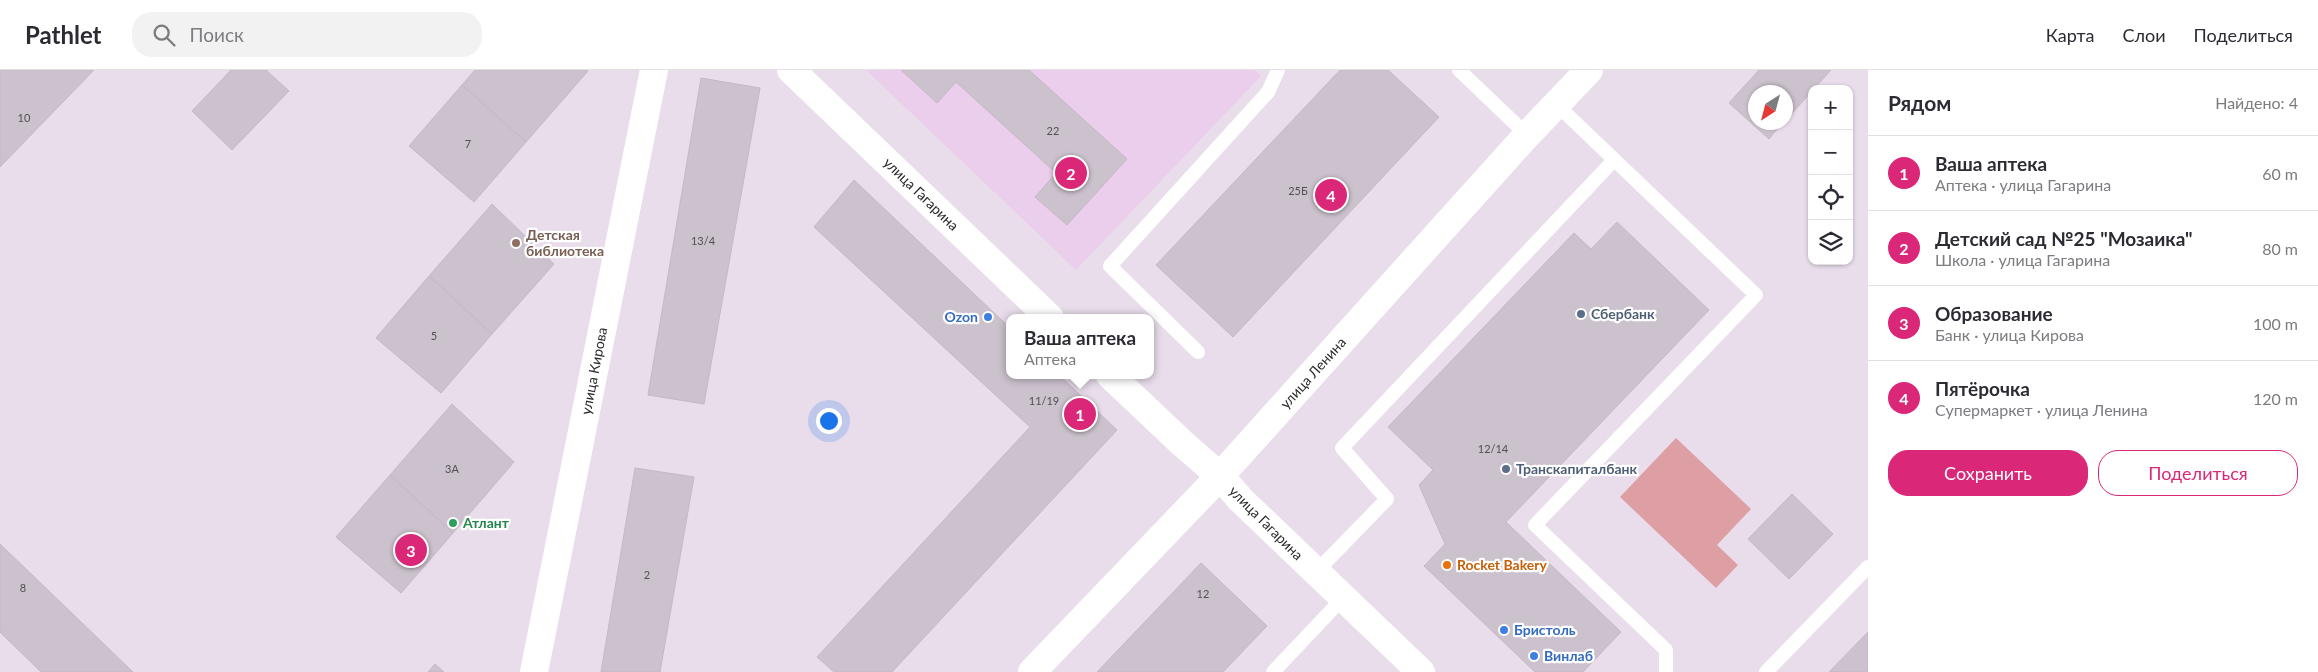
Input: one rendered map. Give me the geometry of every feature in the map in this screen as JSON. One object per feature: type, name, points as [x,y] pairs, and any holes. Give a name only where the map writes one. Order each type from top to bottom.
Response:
[{"type":"street","name":"улица Кирова","points":[[534,672],[654,70]]},
{"type":"street","name":"улица Гагарина","points":[[791,70],[1046,314]]},
{"type":"street","name":"улица Ленина","points":[[1032,672],[1220,476],[1527,134],[1589,70]]},
{"type":"street","name":"улица Гагарина","points":[[1114,379],[1220,476],[1241,500],[1420,672]]},
{"type":"lane","points":[[1198,352],[1110,266],[1268,92],[1278,70]]},
{"type":"lane","points":[[1459,70],[1527,134]]},
{"type":"lane","points":[[1556,104],[1756,295],[1535,525],[1666,650],[1666,672]]},
{"type":"lane","points":[[1316,572],[1387,499],[1342,448],[1614,160]]},
{"type":"lane","points":[[1766,672],[1868,567]]},
{"type":"lane","points":[[1273,672],[1343,598]]},
{"type":"shaded area","points":[[866,70],[1254,70],[1261,76],[1076,270]]},
{"type":"shaded area","points":[[1676,438],[1751,509],[1717,545],[1738,565],[1716,588],[1620,497]]},
{"type":"building","points":[[0,70],[94,70],[0,167]]},
{"type":"building","points":[[231,70],[266,70],[289,91],[232,150],[192,111]]},
{"type":"building","points":[[475,70],[588,71],[526,142],[462,85]]},
{"type":"building","points":[[901,70],[1029,70],[1127,159],[1067,225],[1035,197],[1056,173],[956,82],[937,103]]},
{"type":"building","points":[[1340,70],[1388,70],[1439,117],[1233,337],[1156,265]]},
{"type":"building","points":[[1759,70],[1831,70],[1818,85],[1808,85],[1808,96],[1793,112],[1793,85],[1748,85],[1748,120],[1729,103]]},
{"type":"building","points":[[701,78],[760,88],[704,404],[648,395]]},
{"type":"building","points":[[462,85],[526,142],[474,202],[409,146]]},
{"type":"building","points":[[1759,130],[1776,130],[1769,139]]},
{"type":"building","points":[[854,180],[1006,324],[1006,379],[1063,379],[1117,430],[892,672],[834,672],[817,657],[1030,427],[814,227]]},
{"type":"building","points":[[492,204],[554,264],[492,334],[429,276]]},
{"type":"building","points":[[1617,222],[1709,310],[1506,522],[1621,632],[1583,672],[1535,672],[1424,566],[1445,544],[1419,485],[1433,470],[1388,427],[1574,233],[1591,249]]},
{"type":"building","points":[[429,276],[492,334],[441,393],[376,338]]},
{"type":"building","points":[[452,404],[514,462],[453,533],[390,475]]},
{"type":"building","points":[[635,468],[694,477],[660,672],[601,672]]},
{"type":"building","points":[[390,475],[453,533],[401,593],[336,537]]},
{"type":"building","points":[[1792,494],[1833,534],[1789,579],[1748,539]]},
{"type":"building","points":[[0,544],[133,672],[41,672],[0,632]]},
{"type":"building","points":[[1201,563],[1267,626],[1223,672],[1097,672]]},
{"type":"building","points":[[1868,632],[1868,672],[1829,672]]},
{"type":"building","points":[[435,664],[444,672],[428,672]]},
{"type":"place","name":"Детский сад №25 \"Мозаика\"","points":[[1071,173]]},
{"type":"place","name":"Пятёрочка","points":[[1331,195]]},
{"type":"place","name":"Детская библиотека","points":[[516,243]]},
{"type":"place","name":"Сбербанк","points":[[1581,314]]},
{"type":"place","name":"Ozon","points":[[988,317]]},
{"type":"place","name":"Ваша аптека","points":[[1080,414]]},
{"type":"place","name":"Транскапиталбанк","points":[[1506,469]]},
{"type":"place","name":"Атлант","points":[[453,523]]},
{"type":"place","name":"Образование","points":[[411,550]]},
{"type":"place","name":"Rocket Bakery","points":[[1447,565]]},
{"type":"place","name":"Бристоль","points":[[1504,630]]},
{"type":"place","name":"Винлаб","points":[[1534,656]]}]
